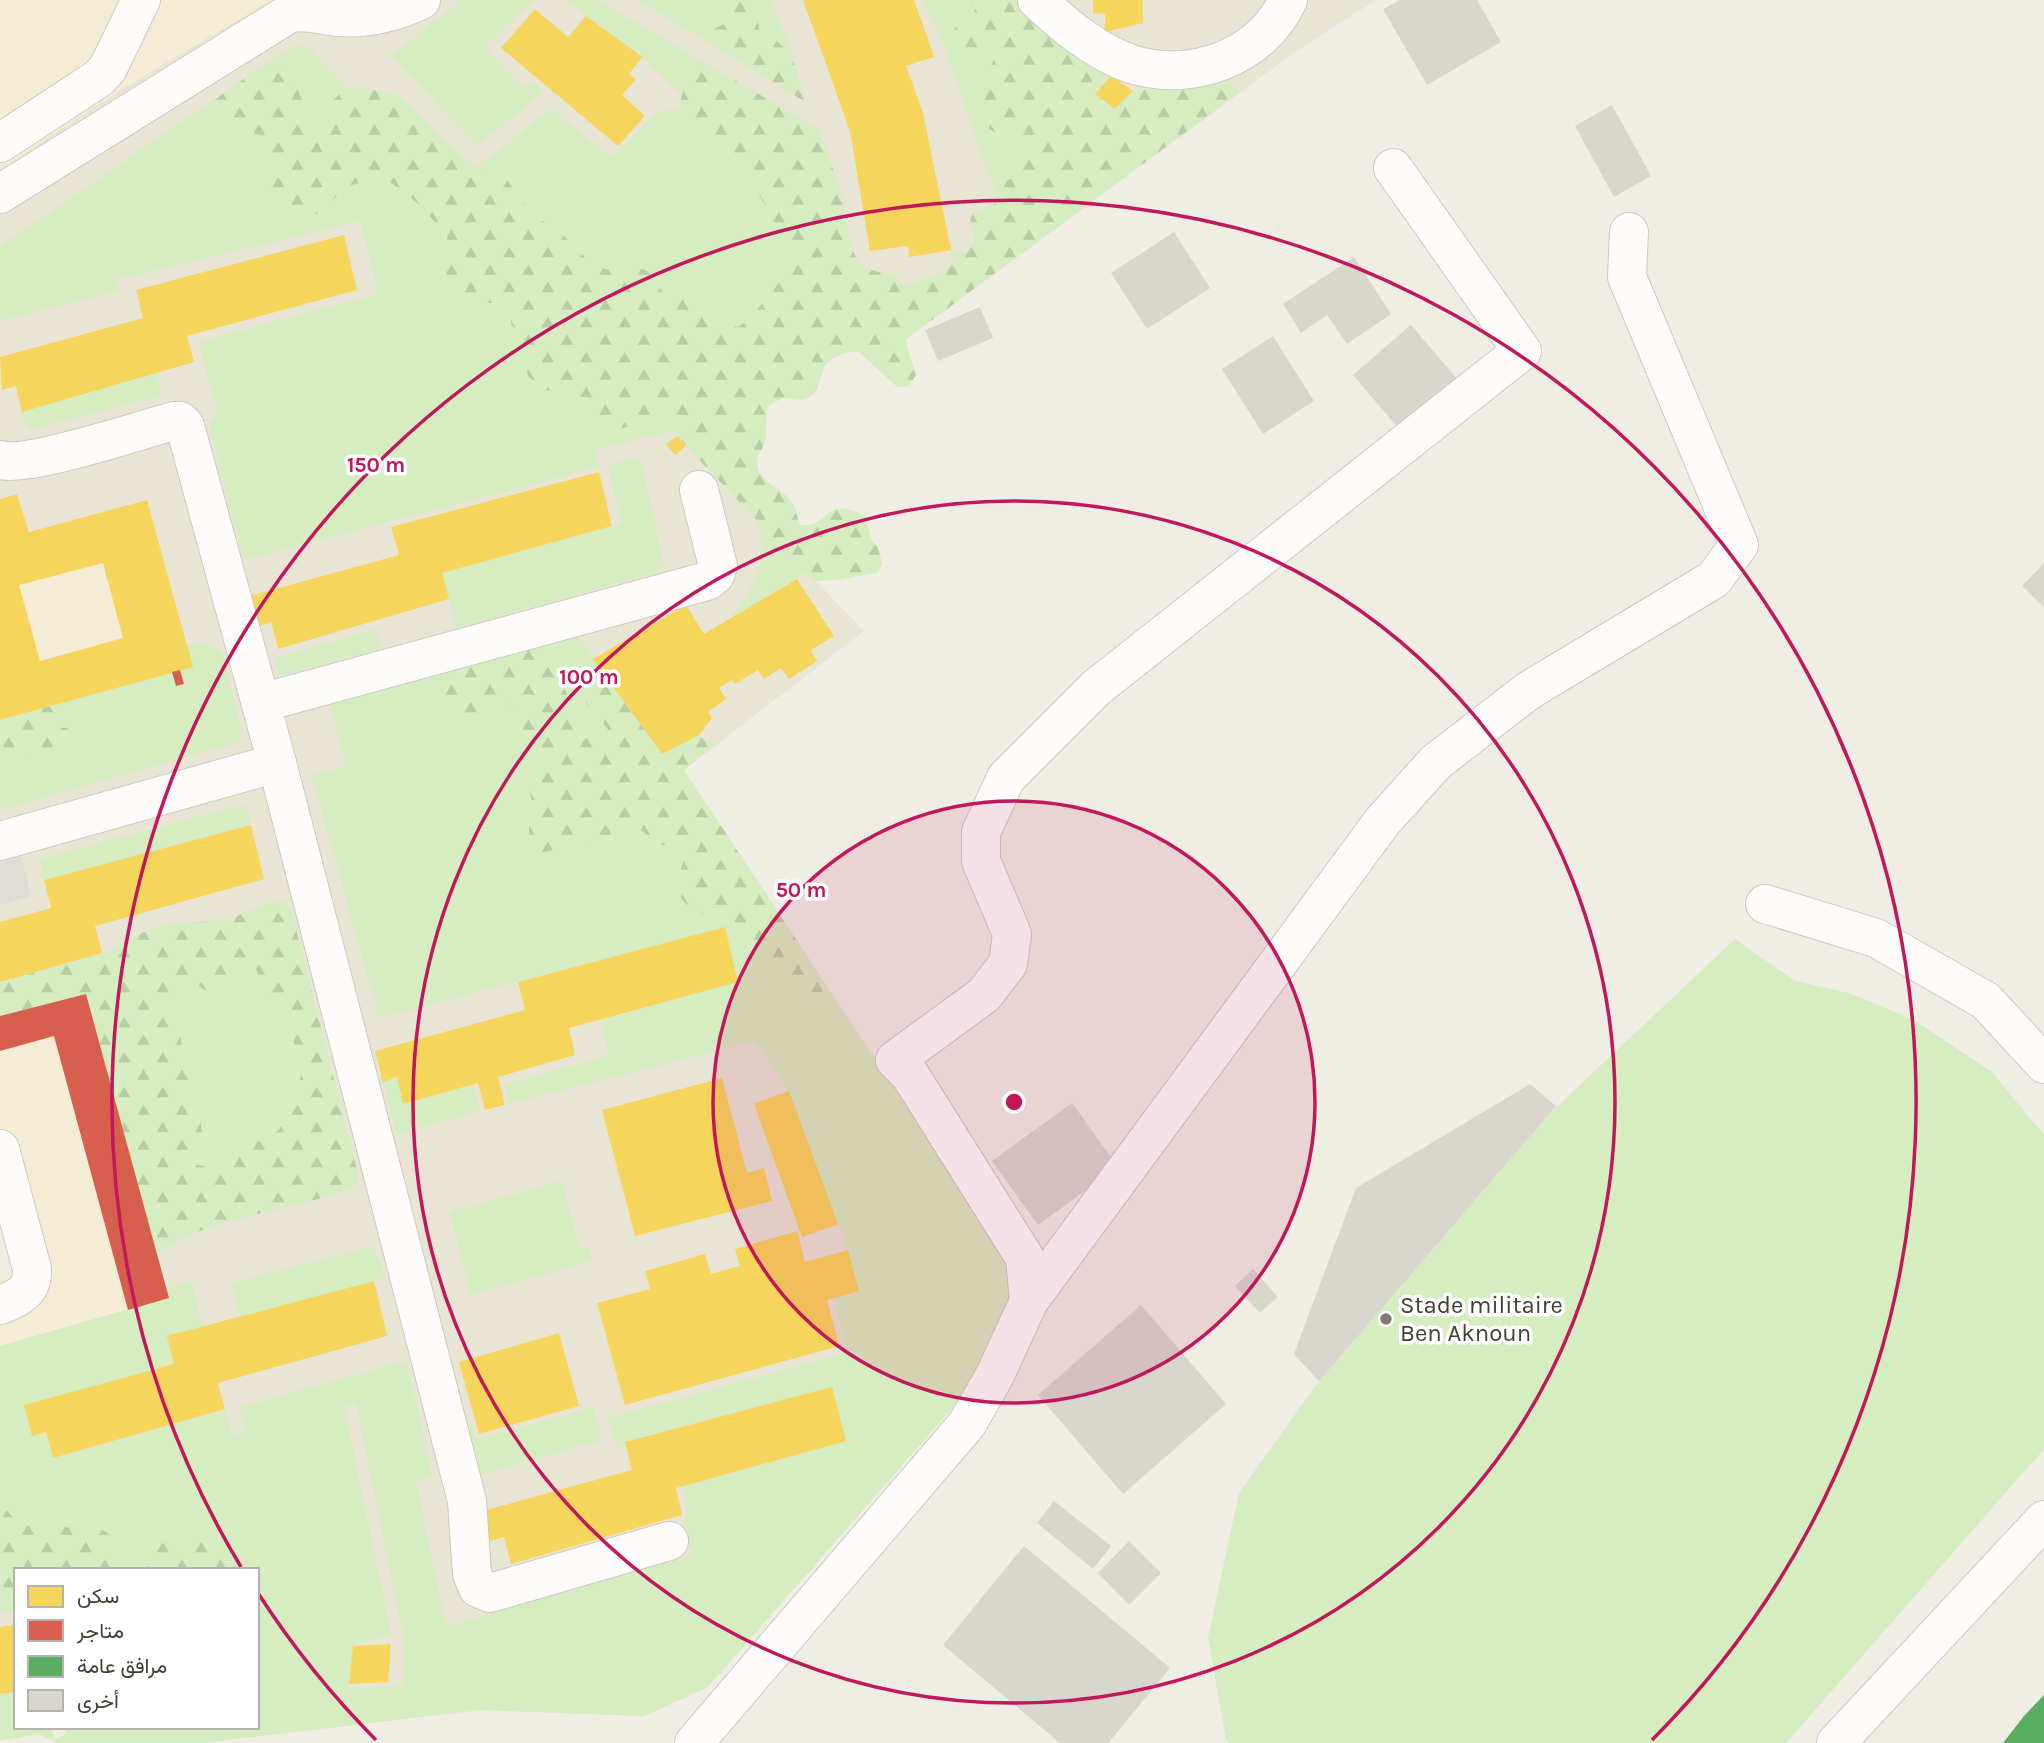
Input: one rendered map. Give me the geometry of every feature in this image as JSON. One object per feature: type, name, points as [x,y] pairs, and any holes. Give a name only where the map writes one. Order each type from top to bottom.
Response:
[{"type":"street","points":[[0,143],[99,78],[108,68],[141,0]]},
{"type":"street","points":[[0,194],[290,13],[363,17],[421,0]]},
{"type":"street","points":[[1037,0],[1085,39],[1110,54],[1147,68],[1178,69],[1221,62],[1242,53],[1270,28],[1288,0]]},
{"type":"street","points":[[1029,1301],[1025,1258],[910,1075],[895,1060],[984,995],[1008,964],[1012,934],[981,861],[981,832],[1006,778],[1096,688],[1522,351],[1393,168]]},
{"type":"street","points":[[694,1743],[967,1423],[995,1375],[1029,1301],[1382,822],[1436,762],[1528,691],[1714,579],[1739,545],[1627,277],[1629,232]]},
{"type":"street","points":[[0,460],[28,460],[174,421],[180,421],[185,426],[277,763],[467,1500],[472,1574],[478,1588],[490,1594],[669,1541]]},
{"type":"street","points":[[261,703],[708,581],[715,575],[718,566],[699,490]]},
{"type":"street","points":[[0,841],[277,763]]},
{"type":"street","points":[[1765,904],[1877,938],[1986,1001],[2044,1064]]},
{"type":"street","points":[[0,1149],[33,1279],[23,1295],[0,1305]]},
{"type":"street","points":[[1836,1743],[2044,1520]]},
{"type":"shaded area","points":[[0,0],[271,0],[120,90],[0,169]]},
{"type":"shaded area","points":[[271,0],[1376,0],[1295,52],[905,340],[866,289],[686,446],[864,631],[684,770],[1002,1252],[708,1687],[644,1716],[480,1710],[202,1743],[69,1729],[259,1729],[259,1568],[14,1568],[14,1692],[0,1694],[0,1346],[86,994],[0,1016],[0,720],[192,667],[29,532],[0,499],[0,169],[120,90]]},
{"type":"shaded area","points":[[17,494],[29,532],[147,500],[193,667],[0,720],[0,499]]},
{"type":"shaded area","points":[[21,857],[31,896],[0,905],[0,864]]},
{"type":"shaded area","points":[[86,994],[169,1298],[0,1346],[0,1275],[16,1269],[0,1204],[0,1016]]},
{"type":"green space","points":[[461,0],[534,0],[485,47],[523,88],[532,82],[543,92],[478,146],[391,56]]},
{"type":"green space","points":[[567,0],[598,0],[696,58],[682,95],[641,57]]},
{"type":"green space","points":[[638,0],[726,0],[725,5],[732,21],[705,34],[707,42]]},
{"type":"green space","points":[[726,0],[751,0],[760,30],[781,44],[792,59],[804,101],[707,42],[705,34],[732,21],[725,5]]},
{"type":"green space","points":[[751,0],[771,0],[795,60],[782,43],[760,30]]},
{"type":"green space","points":[[922,0],[965,0],[977,6],[972,16],[960,23],[956,57],[997,52],[994,64],[984,77],[998,135],[1020,144],[1027,152],[1026,163],[1018,178],[1004,180],[993,186],[939,33]]},
{"type":"green space","points":[[965,0],[1015,0],[1059,44],[1111,76],[1115,109],[1133,91],[1225,78],[1240,92],[905,340],[916,375],[908,385],[897,387],[858,351],[833,358],[823,371],[819,385],[809,397],[802,400],[781,399],[767,408],[766,438],[758,457],[758,468],[764,479],[793,503],[800,525],[810,525],[842,508],[866,517],[871,539],[878,547],[882,564],[877,573],[839,580],[815,581],[665,421],[648,421],[612,430],[604,428],[598,422],[591,401],[572,393],[543,390],[528,376],[511,323],[512,308],[505,303],[479,303],[451,287],[447,276],[446,263],[450,253],[447,237],[417,203],[390,182],[375,179],[352,185],[343,189],[321,213],[290,221],[278,203],[266,169],[273,149],[270,141],[234,123],[210,103],[278,55],[289,81],[298,89],[303,103],[298,119],[304,134],[325,126],[326,112],[331,102],[342,92],[354,88],[399,96],[475,168],[503,173],[532,214],[560,232],[598,267],[610,270],[635,265],[653,274],[657,285],[666,296],[690,294],[706,315],[738,327],[772,292],[783,276],[785,255],[771,217],[747,176],[722,142],[682,108],[683,91],[696,58],[819,129],[841,193],[848,236],[855,255],[866,267],[881,273],[892,273],[905,285],[936,276],[952,264],[951,250],[967,253],[975,238],[970,220],[973,213],[996,203],[993,186],[1004,180],[1017,178],[1028,160],[1025,148],[991,130],[984,123],[979,111],[977,91],[997,53],[956,57],[949,50],[947,38],[960,23],[972,16],[977,6]]},
{"type":"green space","points":[[298,46],[309,48],[349,90],[332,104],[325,126],[312,133],[303,134],[299,127],[298,89],[289,81],[278,55]]},
{"type":"green space","points":[[210,103],[217,110],[270,141],[273,149],[266,164],[267,175],[284,217],[290,221],[324,206],[358,181],[371,179],[393,186],[414,201],[441,229],[449,251],[446,263],[463,290],[474,299],[505,303],[512,308],[511,323],[528,376],[543,390],[572,393],[591,402],[596,421],[617,430],[643,421],[657,420],[664,422],[678,436],[670,432],[595,450],[599,467],[244,560],[210,430],[210,422],[218,415],[198,342],[378,294],[360,221],[116,280],[118,291],[0,321],[0,246]]},
{"type":"green space","points":[[552,109],[611,157],[659,111],[682,109],[694,122],[710,130],[754,184],[770,210],[784,251],[786,267],[782,279],[747,322],[738,327],[716,320],[683,293],[667,297],[657,285],[653,274],[635,265],[610,270],[598,267],[560,232],[532,214],[503,173],[475,168]]},
{"type":"green space","points":[[157,373],[162,393],[160,396],[32,429],[26,425],[22,412]]},
{"type":"green space","points":[[640,457],[664,565],[660,571],[457,628],[442,573],[621,524],[608,466]]},
{"type":"green space","points":[[758,520],[807,572],[731,618],[758,572],[762,549]]},
{"type":"green space","points":[[377,629],[381,648],[280,676],[275,658]]},
{"type":"green space","points":[[576,634],[598,665],[581,688],[582,694],[607,728],[610,734],[607,737],[586,738],[574,735],[571,717],[578,709],[577,704],[568,697],[545,643]]},
{"type":"green space","points":[[203,643],[222,651],[241,728],[242,736],[236,743],[0,810],[0,756],[52,754],[69,750],[72,731],[66,728],[50,728],[50,721],[67,709],[69,701],[172,672],[176,686],[183,684],[180,670],[187,646]]},
{"type":"green space","points":[[545,643],[568,697],[577,704],[578,709],[571,717],[575,735],[594,739],[610,734],[586,703],[576,677],[578,672],[598,665],[662,754],[695,737],[702,737],[715,745],[684,770],[829,989],[813,993],[792,987],[765,962],[749,931],[686,904],[677,890],[684,854],[674,843],[656,845],[649,841],[645,833],[633,828],[621,830],[599,841],[539,853],[529,845],[529,826],[534,809],[527,782],[538,763],[534,755],[516,745],[516,713],[513,707],[500,694],[489,695],[474,720],[467,722],[442,716],[438,705],[438,672]]},
{"type":"green space","points":[[438,672],[438,705],[442,716],[467,722],[486,703],[489,695],[500,694],[515,712],[514,737],[538,763],[527,782],[534,809],[529,826],[567,846],[598,841],[633,828],[639,829],[664,846],[674,843],[684,853],[677,876],[710,917],[737,923],[749,932],[753,947],[814,994],[829,989],[1002,1252],[1010,1298],[969,1389],[708,1687],[644,1716],[480,1710],[202,1743],[57,1743],[39,1734],[0,1741],[0,1694],[14,1692],[14,1729],[51,1729],[56,1738],[64,1735],[68,1729],[259,1729],[259,1568],[231,1568],[227,1558],[151,1560],[140,1568],[118,1568],[114,1542],[105,1532],[84,1527],[33,1527],[16,1520],[0,1501],[0,1346],[168,1298],[166,1289],[191,1281],[203,1327],[168,1336],[174,1364],[25,1405],[46,1432],[53,1458],[225,1409],[232,1437],[246,1433],[240,1407],[407,1361],[432,1476],[416,1482],[446,1627],[692,1555],[683,1520],[687,1515],[683,1486],[845,1441],[832,1387],[626,1441],[626,1446],[617,1449],[608,1418],[846,1353],[834,1298],[859,1291],[848,1250],[789,1091],[755,1041],[509,1104],[505,1084],[609,1056],[601,1020],[738,982],[725,927],[379,1018],[312,776],[346,765],[329,702]],"holes":[[[356,1403],[404,1641],[403,1685],[349,1688],[353,1644],[391,1635],[344,1406]]]},
{"type":"green space","points":[[69,701],[68,709],[51,721],[50,727],[66,728],[77,735],[78,742],[61,752],[51,754],[0,756],[0,720]]},
{"type":"green space","points":[[246,804],[251,825],[44,880],[40,859]]},
{"type":"green space","points":[[285,902],[291,909],[358,1174],[358,1183],[339,1193],[196,1233],[157,1254],[86,994],[0,1016],[0,982],[107,952],[152,929],[171,924],[227,920],[269,903]],"holes":[[[245,966],[256,969],[262,985],[289,1019],[301,1077],[279,1130],[260,1141],[242,1144],[229,1154],[226,1163],[218,1170],[198,1165],[194,1157],[205,1143],[201,1128],[201,1111],[185,1094],[187,1085],[195,1080],[198,1073],[186,1059],[177,1025],[163,1004],[168,995],[183,984],[193,982],[200,988],[221,993],[230,986],[235,969]]]},
{"type":"green space","points":[[1735,939],[1795,981],[1849,993],[1914,1020],[1992,1072],[2044,1135],[2044,1449],[1786,1743],[1229,1743],[1226,1739],[1208,1638],[1239,1493],[1319,1381],[1294,1354]]},
{"type":"green space","points":[[245,966],[256,969],[262,985],[289,1018],[302,1077],[279,1130],[260,1141],[242,1144],[218,1170],[198,1165],[194,1157],[200,1146],[201,1125],[198,1105],[185,1094],[187,1085],[195,1080],[198,1073],[186,1059],[177,1025],[163,1003],[175,988],[188,982],[193,981],[202,990],[234,983],[235,969]]},
{"type":"green space","points":[[397,1077],[404,1104],[473,1084],[481,1111],[396,1134],[383,1082]]},
{"type":"green space","points":[[562,1181],[580,1249],[589,1247],[592,1261],[470,1295],[450,1212]]},
{"type":"green space","points":[[366,1248],[373,1249],[379,1258],[384,1278],[240,1317],[231,1283]]},
{"type":"green space","points":[[593,1407],[602,1440],[477,1476],[464,1425],[472,1423],[476,1439]]},
{"type":"green space","points":[[0,1501],[13,1517],[23,1524],[45,1528],[96,1528],[112,1538],[118,1568],[14,1568],[14,1612],[0,1612]]},
{"type":"green space","points":[[201,1539],[207,1541],[210,1547],[220,1551],[231,1568],[143,1568],[161,1544]]},
{"type":"building: سكن","points":[[803,0],[914,0],[934,57],[906,66],[923,113],[951,250],[909,257],[908,246],[870,251],[850,131]]},
{"type":"building: سكن","points":[[1093,0],[1143,0],[1143,23],[1105,32],[1105,14],[1093,13]]},
{"type":"building: سكن","points":[[535,9],[568,37],[586,16],[642,57],[629,74],[636,79],[622,95],[645,116],[618,146],[501,48]]},
{"type":"building: سكن","points":[[1111,76],[1133,91],[1115,109],[1095,94]]},
{"type":"building: سكن","points":[[344,235],[357,290],[187,336],[194,362],[22,412],[16,386],[2,390],[0,357],[143,318],[136,290]]},
{"type":"building: سكن","points":[[678,436],[686,446],[675,455],[666,444]]},
{"type":"building: سكن","points":[[599,472],[612,526],[442,573],[449,599],[278,649],[271,622],[257,627],[249,596],[399,555],[391,527]]},
{"type":"building: سكن","points":[[17,494],[29,532],[147,500],[193,667],[0,720],[0,499]],"holes":[[[103,563],[123,638],[40,661],[19,585]]]},
{"type":"building: سكن","points":[[797,579],[834,636],[811,650],[817,661],[789,679],[781,668],[764,679],[758,670],[735,684],[732,680],[719,688],[726,699],[708,712],[712,718],[699,735],[662,754],[593,659],[686,605],[704,634]]},
{"type":"building: سكن","points":[[251,825],[264,879],[95,926],[102,953],[0,982],[0,922],[51,908],[44,880]]},
{"type":"building: سكن","points":[[725,927],[738,982],[569,1028],[575,1055],[498,1077],[505,1105],[485,1110],[478,1083],[403,1104],[397,1077],[383,1082],[375,1051],[525,1010],[518,982]]},
{"type":"building: سكن","points":[[722,1078],[747,1173],[764,1168],[772,1201],[635,1236],[602,1110]]},
{"type":"building: سكن","points":[[789,1091],[838,1224],[802,1237],[754,1104]]},
{"type":"building: سكن","points":[[797,1231],[805,1262],[848,1250],[859,1291],[827,1300],[839,1346],[625,1405],[597,1303],[650,1289],[645,1271],[705,1254],[711,1274],[740,1266],[735,1249]]},
{"type":"building: سكن","points":[[374,1281],[387,1336],[218,1383],[225,1409],[53,1458],[46,1432],[32,1436],[24,1405],[174,1364],[167,1336]]},
{"type":"building: سكن","points":[[559,1333],[579,1406],[479,1434],[459,1362]]},
{"type":"building: سكن","points":[[832,1387],[846,1441],[676,1488],[682,1515],[511,1564],[504,1537],[490,1541],[483,1511],[632,1470],[625,1442]]},
{"type":"building: سكن","points":[[13,1625],[14,1692],[0,1694],[0,1627]]},
{"type":"building: سكن","points":[[391,1644],[388,1682],[349,1684],[353,1646]]},
{"type":"building: متاجر","points":[[180,670],[184,684],[176,686],[172,672]]},
{"type":"building: متاجر","points":[[86,994],[169,1298],[128,1310],[54,1036],[0,1051],[0,1016]]},
{"type":"building: مرافق عامة","points":[[2044,1695],[2044,1743],[2003,1743],[2024,1716]]},
{"type":"building: أخرى","points":[[1400,0],[1477,0],[1501,42],[1427,85],[1383,9]]},
{"type":"building: أخرى","points":[[1612,105],[1651,176],[1614,197],[1575,126]]},
{"type":"building: أخرى","points":[[1174,232],[1210,288],[1147,329],[1111,273]]},
{"type":"building: أخرى","points":[[1354,257],[1391,314],[1347,344],[1327,315],[1301,333],[1283,304]]},
{"type":"building: أخرى","points":[[980,307],[993,338],[938,361],[925,330]]},
{"type":"building: أخرى","points":[[1411,325],[1458,380],[1400,430],[1353,375]]},
{"type":"building: أخرى","points":[[1273,336],[1314,401],[1263,434],[1222,369]]},
{"type":"building: أخرى","points":[[2044,563],[2044,607],[2022,586]]},
{"type":"building: أخرى","points":[[1530,1084],[1556,1106],[1319,1381],[1294,1354],[1356,1188]]},
{"type":"building: أخرى","points":[[1072,1103],[1118,1167],[1038,1225],[992,1161]]},
{"type":"building: أخرى","points":[[1253,1269],[1278,1297],[1260,1313],[1235,1286]]},
{"type":"building: أخرى","points":[[1141,1305],[1226,1404],[1123,1494],[1038,1395]]},
{"type":"building: أخرى","points":[[1054,1501],[1111,1546],[1093,1569],[1037,1523]]},
{"type":"building: أخرى","points":[[1129,1541],[1161,1573],[1129,1605],[1098,1573]]},
{"type":"building: أخرى","points":[[1024,1546],[1170,1668],[1108,1743],[1060,1743],[943,1645]]},
{"type":"place","name":"Stade militaire Ben Aknoun","points":[[1386,1319]]}]
